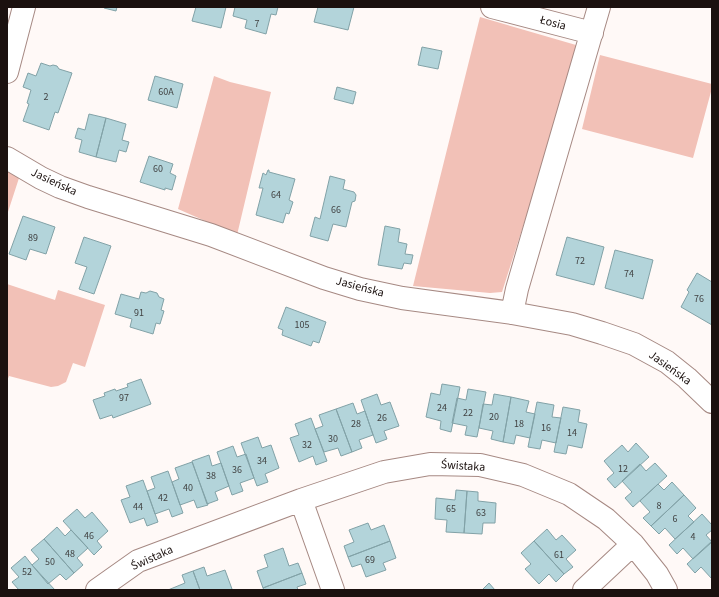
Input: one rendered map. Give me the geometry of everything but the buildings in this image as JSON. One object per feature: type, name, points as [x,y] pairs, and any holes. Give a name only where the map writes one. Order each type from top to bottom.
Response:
[{"type":"street","points":[[7,72],[24,7]]},
{"type":"street","name":"Łosia","points":[[492,7],[592,33]]},
{"type":"street","points":[[512,313],[517,289],[599,7]]},
{"type":"street","name":"Jasieńska","points":[[7,158],[41,178],[60,187],[210,235],[324,278],[360,289],[417,300],[512,313],[572,324],[634,344],[666,362],[687,378],[712,402]]},
{"type":"street","name":"Świstaka","points":[[97,590],[138,561],[301,500],[384,472],[430,464],[480,465],[523,475],[569,494],[606,519],[633,544],[657,574],[666,590]]},
{"type":"street","points":[[301,500],[333,590]]},
{"type":"street","points":[[584,590],[633,544]]},
{"type":"shaded area","points":[[480,17],[576,45],[548,148],[502,292],[490,293],[413,286]]},
{"type":"shaded area","points":[[600,55],[712,84],[693,158],[582,129]]},
{"type":"shaded area","points":[[214,76],[230,82],[271,92],[237,235],[178,209]]},
{"type":"shaded area","points":[[7,171],[19,178],[7,215]]},
{"type":"shaded area","points":[[7,284],[55,300],[58,290],[105,305],[85,367],[73,363],[66,382],[58,386],[51,387],[9,376],[7,381]]}]
